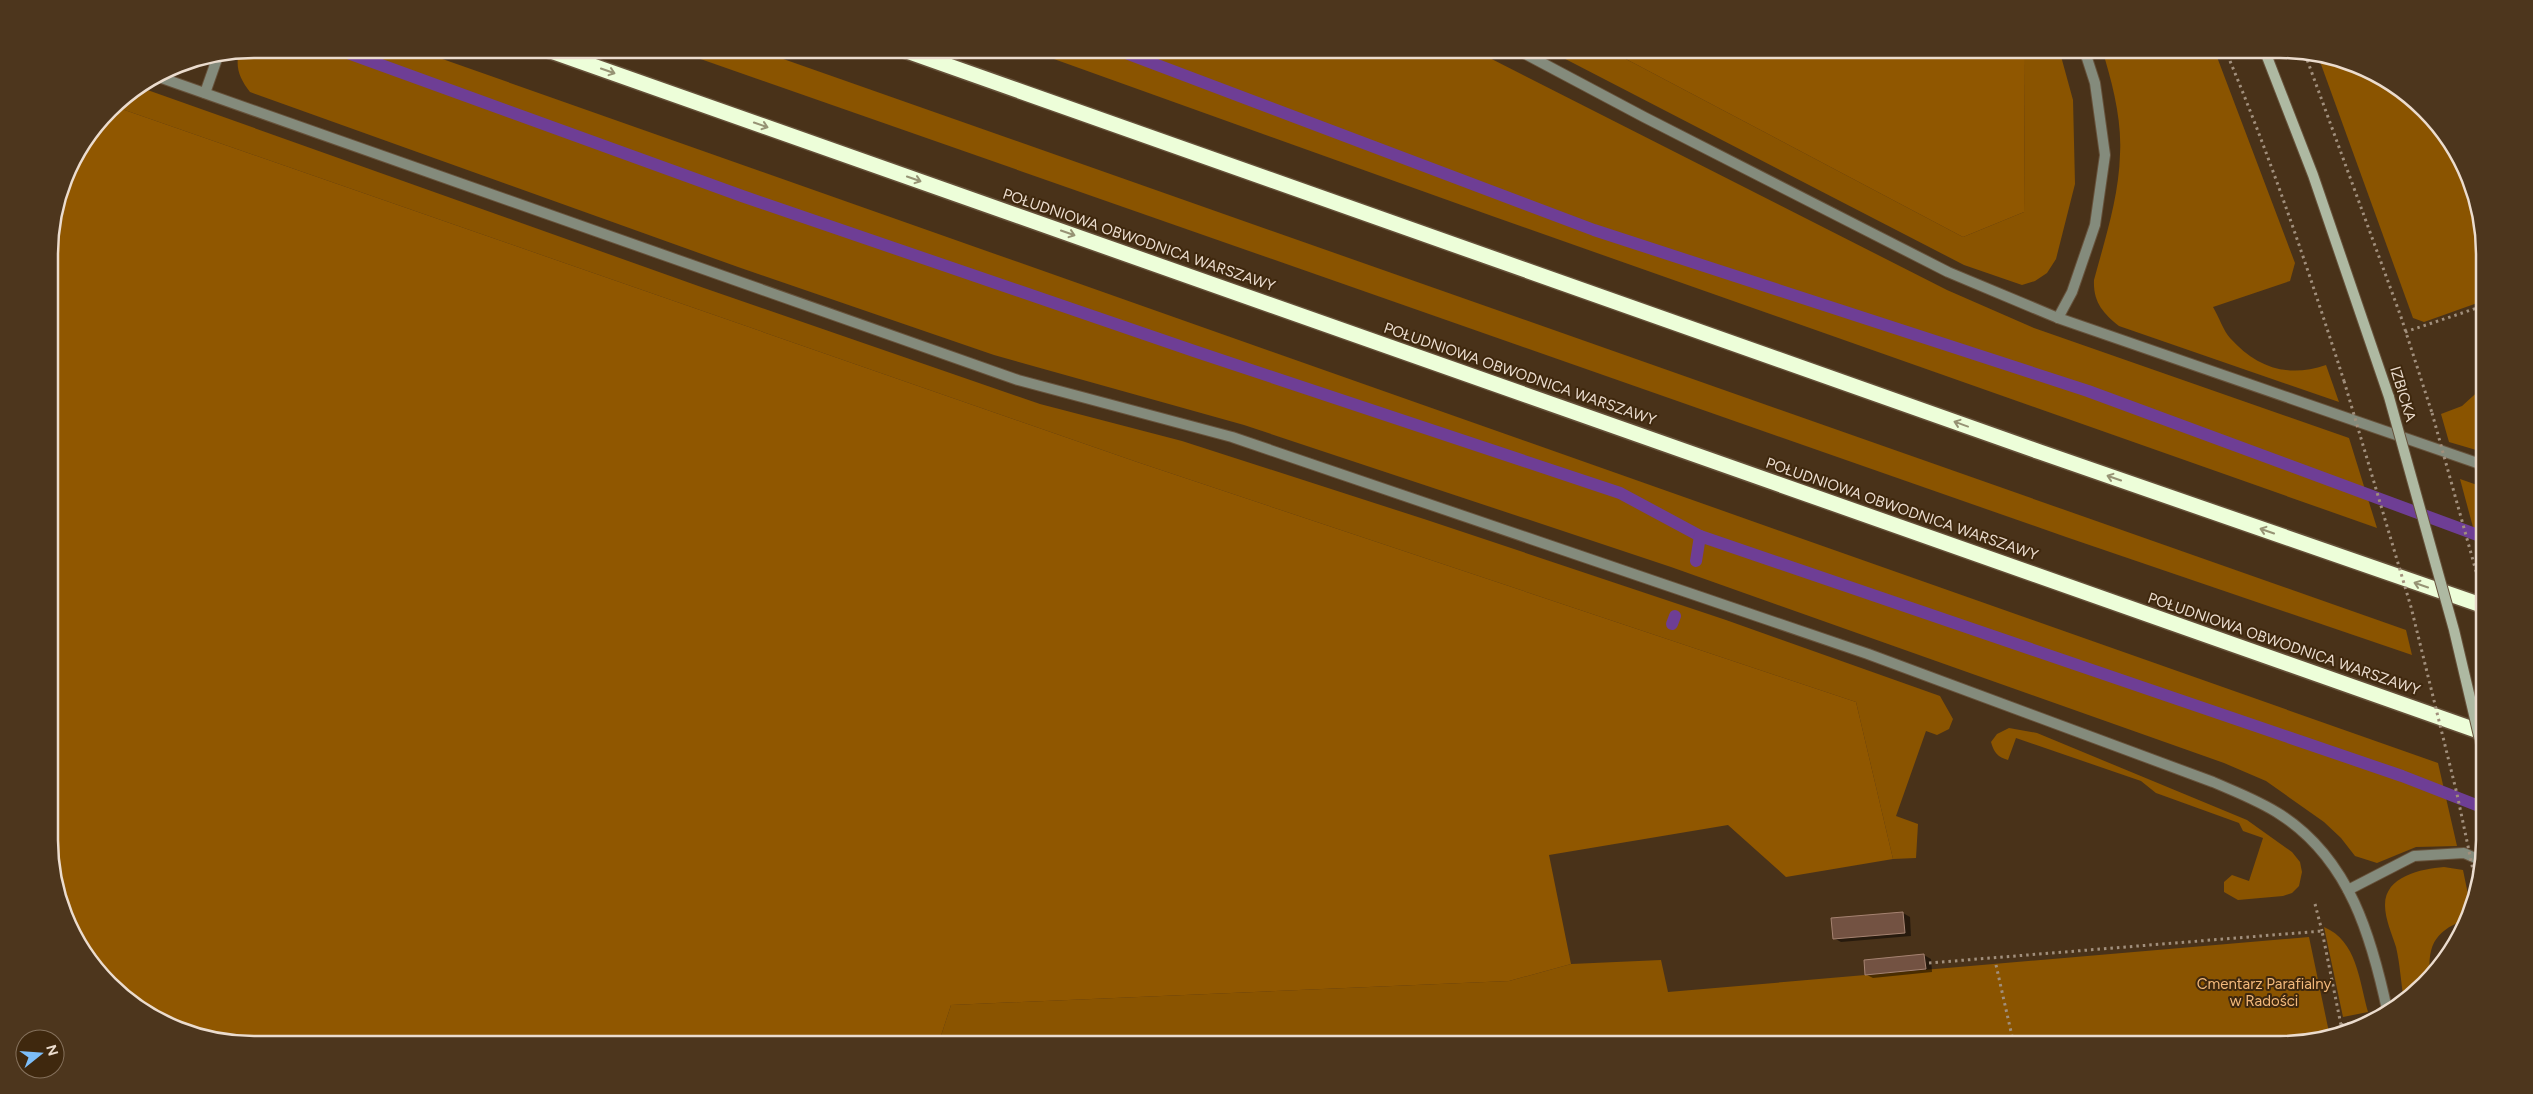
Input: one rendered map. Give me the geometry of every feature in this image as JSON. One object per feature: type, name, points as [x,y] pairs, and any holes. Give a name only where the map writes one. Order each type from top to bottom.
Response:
[{"type":"highway","name":"POŁUDNIOWA OBWODNICA WARSZAWY","points":[[572,58],[2476,730]]},
{"type":"highway","points":[[926,58],[2040,452],[2476,603]]},
{"type":"street","points":[[1533,58],[1644,118],[1948,272],[2058,318],[2476,463]]},
{"type":"street","points":[[2058,318],[2072,292],[2095,225],[2105,155],[2095,83],[2087,58]]},
{"type":"street","name":"IZBICKA","points":[[2268,58],[2313,175],[2389,397],[2454,630],[2476,723]]},
{"type":"street","points":[[205,93],[216,61]]},
{"type":"street","points":[[165,79],[1018,380],[1232,437],[1868,654],[1976,693],[2248,797],[2282,816],[2311,840],[2332,865],[2348,890],[2366,928],[2377,962],[2386,1005]]},
{"type":"street","points":[[2348,890],[2414,856],[2464,853],[2475,858]]},
{"type":"path","points":[[2229,58],[2258,128],[2344,381],[2411,607],[2457,794],[2473,871]]},
{"type":"path","points":[[2307,59],[2405,332],[2432,413],[2476,571]]},
{"type":"path","points":[[2405,332],[2476,308]]},
{"type":"path","points":[[2315,904],[2341,1027]]},
{"type":"path","points":[[1929,964],[2322,931]]},
{"type":"path","points":[[1996,965],[2012,1036]]},
{"type":"green space","points":[[238,58],[240,58],[440,58],[2438,763],[2457,846],[2416,847],[2377,863],[2355,856],[2341,838],[2324,822],[2266,781],[2224,763],[1671,567],[1244,425],[994,355],[738,267],[250,92],[239,73]]},
{"type":"green space","points":[[698,58],[781,58],[2406,630],[2412,655],[2066,537]]},
{"type":"green space","points":[[1051,58],[1490,58],[1947,290],[2034,328],[2349,438],[2377,528],[1492,216]]},
{"type":"green space","points":[[1563,58],[1624,58],[1963,237],[2024,212],[2025,58],[2061,58],[2073,100],[2075,184],[2056,259],[2047,273],[2035,281],[2022,285],[1964,265]]},
{"type":"green space","points":[[2105,58],[2217,58],[2295,263],[2290,281],[2213,307],[2230,338],[2251,357],[2262,363],[2286,370],[2312,369],[2326,365],[2339,402],[2119,326],[2100,306],[2095,295],[2094,280],[2107,233],[2119,170],[2119,127],[2116,101]]},
{"type":"green space","points":[[2320,61],[2355,72],[2388,90],[2409,106],[2427,124],[2443,145],[2461,178],[2474,228],[2476,303],[2424,322],[2413,318]]},
{"type":"green space","points":[[146,89],[704,288],[1040,404],[1182,441],[1424,519],[1726,620],[1940,696],[1953,719],[1949,729],[1937,735],[1926,731],[1896,816],[1918,824],[1916,858],[1893,859],[1856,702],[1137,462],[121,109]]},
{"type":"green space","points":[[2476,393],[2476,450],[2449,442],[2441,414],[2462,406]]},
{"type":"green space","points":[[2460,479],[2476,485],[2476,538]]},
{"type":"green space","points":[[2009,728],[2037,733],[2247,820],[2292,852],[2300,862],[2302,872],[2299,886],[2292,893],[2283,896],[2238,900],[2224,892],[2224,882],[2232,875],[2249,881],[2263,838],[2243,831],[2239,823],[2156,793],[2141,781],[2016,738],[2008,760],[2005,759],[1997,754],[1991,742],[1997,734]]},
{"type":"green space","points":[[2444,867],[2463,870],[2468,894],[2457,923],[2449,927],[2436,939],[2430,955],[2430,966],[2403,993],[2396,947],[2386,916],[2385,905],[2391,887],[2406,876]]},
{"type":"green space","points":[[2324,927],[2335,933],[2350,952],[2359,975],[2368,1012],[2343,1017]]},
{"type":"green space","name":"Cmentarz Parafialny w Radości","points":[[2309,937],[2329,1030],[2293,1036],[941,1036],[951,1005],[1509,981],[1571,964],[1661,960],[1668,992]]},
{"type":"shaded area","points":[[1624,58],[2025,58],[2024,212],[1963,237]]},
{"type":"shaded area","points":[[121,109],[1137,462],[1856,702],[1893,859],[1786,877],[1728,825],[1549,855],[1571,964],[1509,981],[951,1005],[941,1036],[240,1036],[215,1033],[178,1022],[145,1004],[124,988],[106,970],[90,949],[72,916],[61,879],[58,854],[58,240],[61,215],[72,178],[90,145],[106,124]]},
{"type":"building","points":[[1903,912],[1905,933],[1833,939],[1831,918]]},
{"type":"building","points":[[1924,954],[1926,969],[1865,975],[1864,960]]},
{"type":"waterway","points":[[362,58],[742,196],[1194,351],[1620,493],[1700,536]]},
{"type":"waterway","points":[[1139,58],[1594,230],[2088,391],[2476,534]]},
{"type":"waterway","points":[[1696,561],[1700,536],[2402,776],[2476,805]]},
{"type":"waterway","points":[[1672,624],[1675,616]]}]
